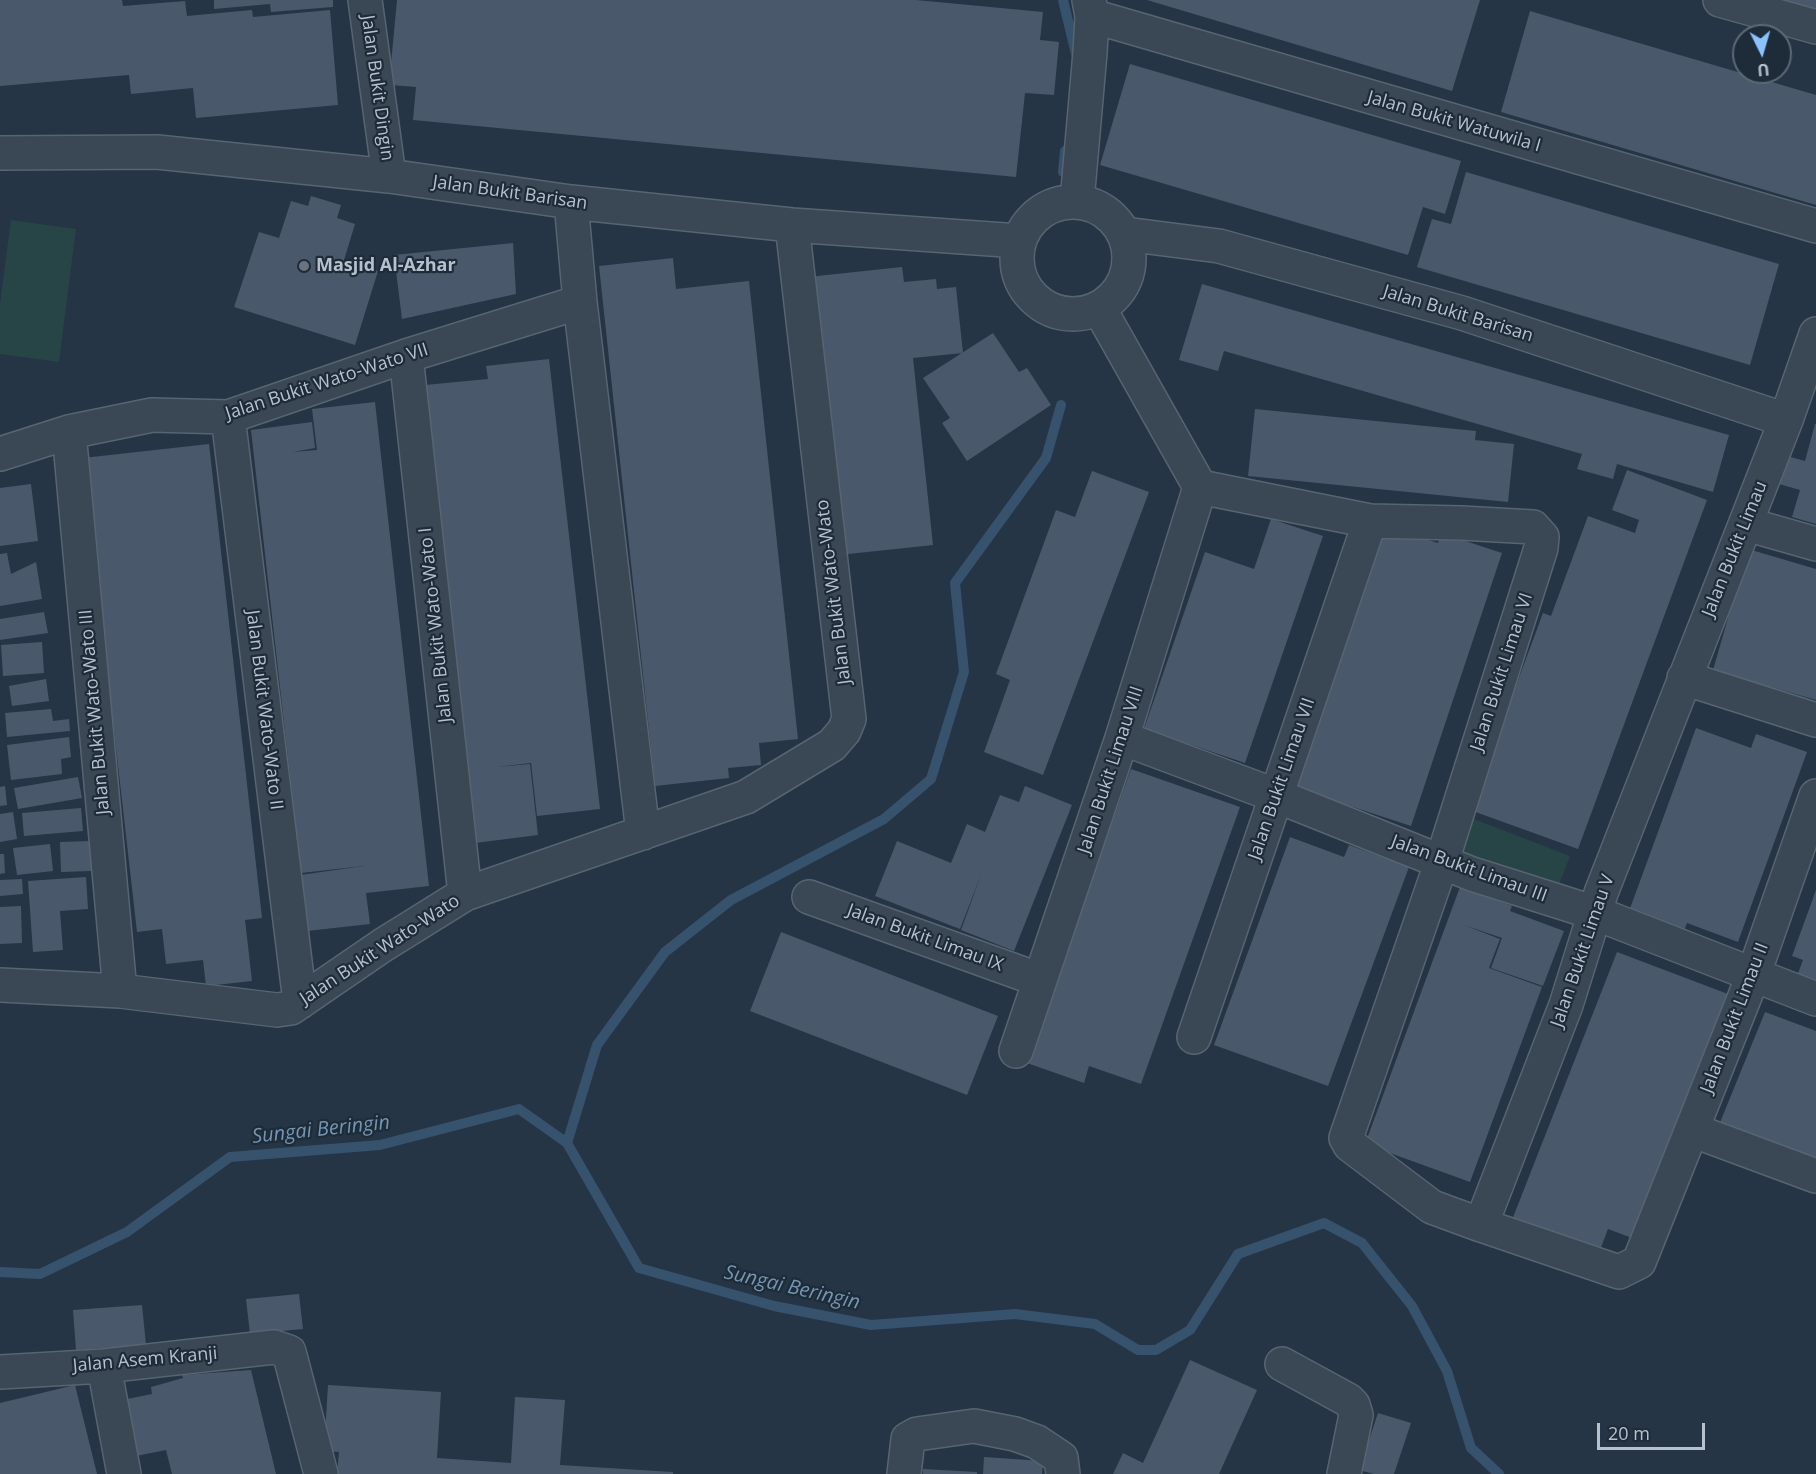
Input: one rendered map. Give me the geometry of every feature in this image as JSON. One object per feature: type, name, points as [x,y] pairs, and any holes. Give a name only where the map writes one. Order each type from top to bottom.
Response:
[{"type":"street","name":"Jalan Bukit Dingin","points":[[365,0],[389,176]]},
{"type":"street","points":[[1720,0],[1816,27]]},
{"type":"street","points":[[1077,201],[1090,8]]},
{"type":"street","name":"Jalan Bukit Watuwila I","points":[[1090,8],[1816,226]]},
{"type":"street","name":"Jalan Bukit Barisan","points":[[0,153],[157,152],[389,176],[571,202],[792,225],[1020,241]]},
{"type":"street","points":[[1077,201],[1097,206],[1114,218],[1125,234],[1130,255],[1126,276],[1116,294],[1099,308],[1077,314],[1056,311],[1037,301],[1023,284],[1017,263],[1020,241],[1028,224],[1041,211],[1059,203],[1077,201]]},
{"type":"street","points":[[571,202],[580,302],[643,833]]},
{"type":"street","name":"Jalan Bukit Wato-Wato","points":[[0,985],[120,991],[277,1010],[291,1008],[383,945],[465,894],[746,797],[832,745],[844,731],[849,719],[792,225]]},
{"type":"street","name":"Jalan Bukit Barisan","points":[[1125,234],[1219,246],[1462,313],[1786,420]]},
{"type":"street","name":"Jalan Bukit Wato-Wato VII","points":[[0,454],[69,432],[152,415],[228,417],[406,356],[580,302]]},
{"type":"street","points":[[1099,308],[1200,487]]},
{"type":"street","name":"Jalan Bukit Limau","points":[[1684,678],[1813,353]]},
{"type":"street","name":"Jalan Bukit Wato-Wato I","points":[[406,356],[465,894]]},
{"type":"street","name":"Jalan Bukit Wato-Wato II","points":[[228,417],[300,1002]]},
{"type":"street","name":"Jalan Bukit Wato-Wato III","points":[[69,432],[120,991]]},
{"type":"street","name":"Jalan Bukit Limau VI","points":[[1200,487],[1370,521],[1461,522],[1533,527],[1542,537],[1538,559],[1442,861],[1346,1138]]},
{"type":"street","name":"Jalan Bukit Limau VIII","points":[[1016,1051],[1122,738],[1200,487]]},
{"type":"street","name":"Jalan Bukit Limau VII","points":[[1194,1038],[1370,521]]},
{"type":"street","points":[[1746,524],[1816,544]]},
{"type":"street","points":[[1684,678],[1816,720]]},
{"type":"street","name":"Jalan Bukit Limau V","points":[[1481,1225],[1566,1005],[1595,914],[1684,678]]},
{"type":"street","name":"Jalan Bukit Limau III","points":[[1122,738],[1277,796],[1472,874],[1595,914],[1816,999]]},
{"type":"street","name":"Jalan Bukit Limau II","points":[[1346,1138],[1350,1145],[1432,1206],[1619,1272],[1639,1262],[1753,976],[1816,796]]},
{"type":"street","name":"Jalan Bukit Limau IX","points":[[809,897],[1040,980]]},
{"type":"street","points":[[1692,1130],[1816,1176]]},
{"type":"street","name":"Jalan Asem Kranji","points":[[0,1372],[104,1366],[274,1347],[289,1352],[321,1474]]},
{"type":"street","points":[[1282,1364],[1348,1400],[1353,1405],[1356,1414],[1344,1474]]},
{"type":"street","points":[[104,1366],[124,1474]]},
{"type":"street","points":[[904,1474],[908,1439],[917,1434],[974,1426],[1015,1434],[1037,1442],[1062,1466]]},
{"type":"green space","points":[[11,220],[76,229],[59,362],[0,354],[0,303]]},
{"type":"green space","points":[[1474,819],[1570,856],[1557,890],[1460,854]]},
{"type":"building","points":[[0,0],[122,0],[123,6],[185,1],[187,16],[252,10],[253,17],[330,10],[338,105],[196,118],[193,88],[131,94],[129,75],[0,86]]},
{"type":"building","points":[[214,0],[333,0],[333,7],[271,12],[270,4],[214,9]]},
{"type":"building","points":[[397,0],[916,0],[1043,12],[1040,40],[1059,42],[1054,95],[1025,93],[1016,177],[413,120],[416,87],[389,85]]},
{"type":"building","points":[[1147,0],[1480,0],[1452,91]]},
{"type":"building","points":[[1765,0],[1816,0],[1816,16]]},
{"type":"building","points":[[1530,11],[1732,70],[1732,84],[1779,84],[1816,95],[1816,205],[1501,112]]},
{"type":"building","points":[[1130,64],[1461,161],[1445,214],[1423,207],[1408,255],[1100,165]]},
{"type":"building","points":[[1466,172],[1779,264],[1750,365],[1417,267],[1432,219],[1451,224]]},
{"type":"building","name":"Masjid Al-Azhar","points":[[311,196],[341,205],[337,218],[355,224],[344,260],[378,271],[355,345],[234,307],[259,232],[279,238],[291,201],[308,206]]},
{"type":"building","points":[[513,243],[516,294],[402,319],[394,255]]},
{"type":"building","points":[[673,258],[676,289],[749,281],[798,739],[759,743],[761,765],[728,768],[729,778],[655,786],[599,266]]},
{"type":"building","points":[[902,267],[904,282],[936,279],[937,289],[956,287],[963,353],[913,358],[933,545],[839,555],[808,277]]},
{"type":"building","points":[[1202,284],[1729,435],[1713,492],[1617,464],[1613,479],[1577,469],[1582,454],[1224,351],[1218,371],[1179,360]]},
{"type":"building","points":[[993,333],[1019,372],[1027,368],[1051,405],[967,461],[942,423],[950,418],[923,378]]},
{"type":"building","points":[[549,359],[600,809],[537,816],[531,763],[496,767],[530,764],[538,835],[475,843],[425,385],[488,379],[486,366]]},
{"type":"building","points":[[375,402],[429,886],[366,893],[370,924],[307,931],[300,875],[364,866],[301,873],[251,430],[312,422],[315,448],[293,452],[317,450],[312,409]]},
{"type":"building","points":[[1255,409],[1476,431],[1475,440],[1514,444],[1508,502],[1248,476]]},
{"type":"building","points":[[1815,424],[1816,524],[1792,517],[1800,490],[1779,484],[1787,456],[1805,461]]},
{"type":"building","points":[[209,444],[262,918],[245,920],[252,981],[206,986],[203,960],[166,964],[162,929],[137,932],[83,458]]},
{"type":"building","points":[[1627,470],[1707,500],[1578,849],[1470,810],[1543,613],[1551,616],[1588,516],[1635,533],[1639,520],[1612,510]]},
{"type":"building","points":[[1092,471],[1149,492],[1043,775],[984,752],[1010,680],[996,674],[1056,510],[1075,517]]},
{"type":"building","points":[[31,484],[38,541],[0,546],[0,488]]},
{"type":"building","points":[[1271,519],[1323,536],[1245,763],[1144,729],[1205,552],[1254,569]]},
{"type":"building","points":[[1379,524],[1438,543],[1441,533],[1502,553],[1411,826],[1292,787]]},
{"type":"building","points":[[1748,549],[1816,569],[1816,700],[1713,670]]},
{"type":"building","points":[[7,553],[11,574],[36,562],[42,599],[0,606],[0,554]]},
{"type":"building","points":[[44,612],[48,633],[0,640],[0,619]]},
{"type":"building","points":[[42,642],[44,673],[3,676],[1,645]]},
{"type":"building","points":[[46,679],[49,701],[12,706],[9,686]]},
{"type":"building","points":[[51,709],[53,721],[69,719],[70,731],[7,737],[5,713]]},
{"type":"building","points":[[1696,728],[1751,748],[1756,734],[1807,752],[1738,942],[1687,923],[1683,934],[1628,914]]},
{"type":"building","points":[[69,737],[71,757],[61,759],[62,774],[11,780],[7,745]]},
{"type":"building","points":[[1131,769],[1240,807],[1141,1084],[1089,1066],[1084,1083],[1027,1063]]},
{"type":"building","points":[[78,777],[82,798],[18,809],[14,788]]},
{"type":"building","points":[[5,786],[7,805],[0,806],[0,787]]},
{"type":"building","points":[[1025,786],[1072,805],[1014,951],[961,930],[981,875],[960,929],[875,896],[897,841],[951,863],[967,824],[985,832],[1000,795],[1019,802]]},
{"type":"building","points":[[81,808],[83,831],[24,836],[22,813]]},
{"type":"building","points":[[13,812],[17,839],[0,842],[0,814]]},
{"type":"building","points":[[1290,837],[1344,857],[1349,845],[1409,867],[1328,1086],[1214,1045]]},
{"type":"building","points":[[91,841],[92,871],[61,872],[60,842]]},
{"type":"building","points":[[50,844],[53,871],[17,875],[13,848]]},
{"type":"building","points":[[0,854],[4,854],[5,873],[0,874]]},
{"type":"building","points":[[86,877],[88,909],[60,911],[63,950],[33,952],[28,881]]},
{"type":"building","points":[[22,879],[23,894],[0,896],[0,880]]},
{"type":"building","points":[[1460,887],[1512,906],[1510,911],[1564,931],[1543,986],[1491,968],[1502,938],[1464,925],[1500,939],[1489,968],[1542,987],[1470,1182],[1365,1144]]},
{"type":"building","points":[[1816,890],[1816,992],[1794,984],[1803,960],[1792,956]]},
{"type":"building","points":[[21,906],[22,943],[0,944],[0,907]]},
{"type":"building","points":[[781,932],[998,1016],[967,1095],[750,1011]]},
{"type":"building","points":[[1617,952],[1728,994],[1632,1238],[1608,1229],[1597,1258],[1510,1225]]},
{"type":"building","points":[[1765,1012],[1816,1031],[1816,1163],[1719,1125]]},
{"type":"building","points":[[299,1294],[303,1329],[250,1334],[246,1299]]},
{"type":"building","points":[[142,1305],[146,1345],[76,1350],[73,1310]]},
{"type":"building","points":[[1190,1360],[1257,1390],[1219,1474],[1113,1474],[1123,1453],[1143,1463]]},
{"type":"building","points":[[251,1370],[276,1474],[172,1474],[166,1450],[136,1456],[122,1400],[152,1394],[151,1387],[183,1378],[182,1375]]},
{"type":"building","points":[[75,1385],[97,1474],[0,1474],[0,1403]]},
{"type":"building","points":[[328,1385],[441,1392],[437,1458],[511,1463],[515,1397],[565,1400],[560,1465],[673,1472],[673,1474],[337,1474],[339,1452],[324,1451]]},
{"type":"building","points":[[1378,1413],[1411,1423],[1394,1474],[1374,1474],[1359,1470]]},
{"type":"building","points":[[984,1457],[1043,1461],[1042,1474],[983,1474]]},
{"type":"building","points":[[923,1469],[977,1472],[977,1474],[923,1474]]},
{"type":"waterway","points":[[1063,0],[1077,58]]},
{"type":"waterway","points":[[1063,172],[1065,151]]},
{"type":"waterway","points":[[567,1143],[597,1045],[665,952],[731,900],[884,819],[931,779],[964,672],[955,583],[1046,458],[1061,405]]},
{"type":"waterway","name":"Sungai Beringin","points":[[0,1272],[40,1274],[127,1232],[230,1157],[380,1145],[519,1109],[567,1143],[639,1268],[774,1306],[871,1325],[1015,1314],[1095,1324],[1138,1350],[1156,1350],[1190,1330],[1238,1254],[1324,1223],[1362,1243],[1412,1306],[1447,1371],[1471,1448],[1499,1474]]},
{"type":"place","name":"Masjid Al-Azhar","points":[[304,266]]}]
